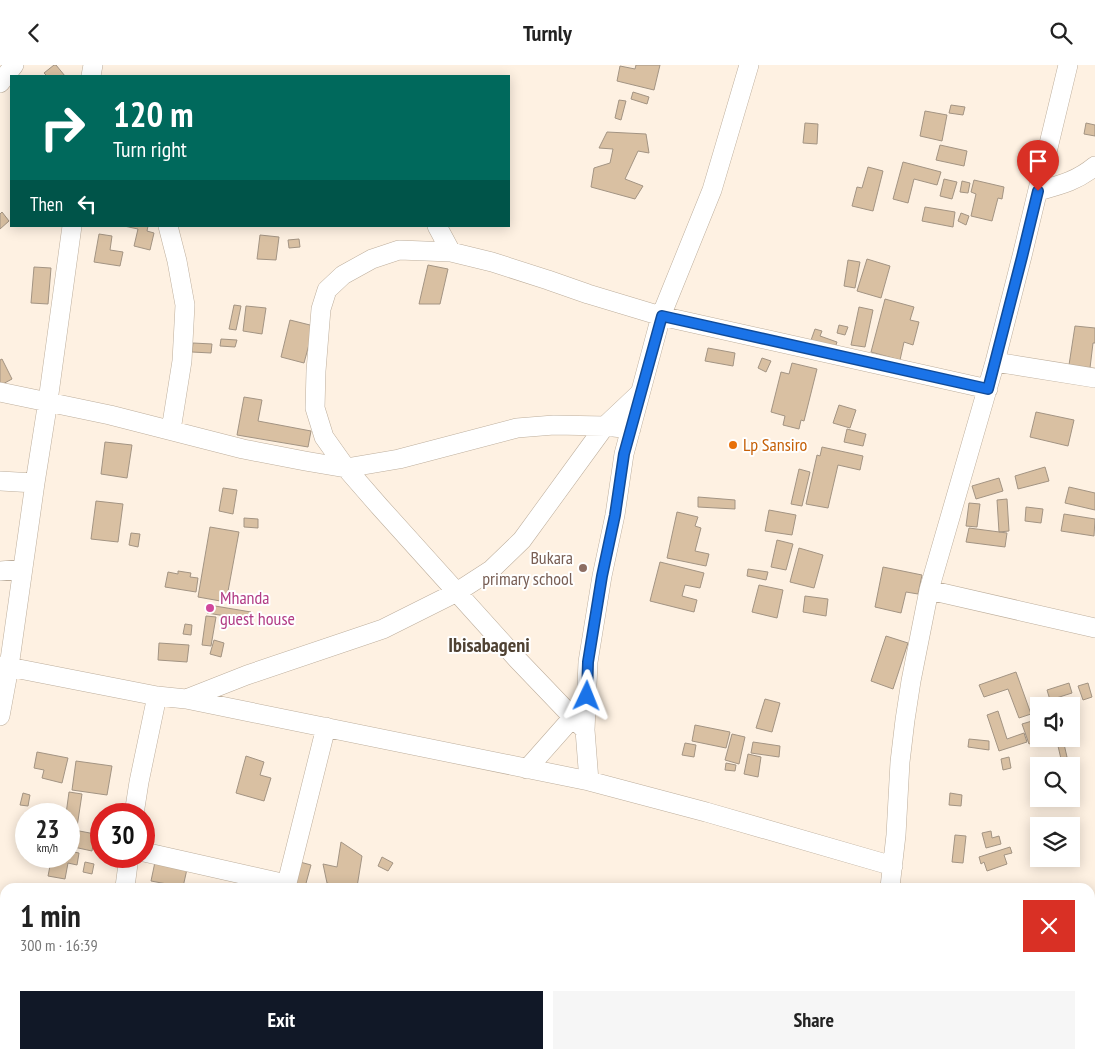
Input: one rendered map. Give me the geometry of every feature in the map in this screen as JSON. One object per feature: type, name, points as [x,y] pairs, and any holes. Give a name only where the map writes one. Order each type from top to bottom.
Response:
[{"type":"street","points":[[0,83],[14,65]]},
{"type":"street","points":[[589,781],[579,724],[602,576],[615,515],[624,454],[662,316],[712,190],[749,65]]},
{"type":"street","points":[[891,883],[905,720],[929,590],[988,389],[1068,65]]},
{"type":"street","points":[[1038,191],[1068,183],[1086,174],[1095,166]]},
{"type":"street","points":[[0,716],[5,666],[24,569],[34,483],[48,401],[72,227]]},
{"type":"street","points":[[168,227],[185,305],[182,361],[171,430]]},
{"type":"street","points":[[438,227],[451,252]]},
{"type":"street","points":[[579,724],[517,659],[346,468],[324,437],[315,408],[321,309],[327,290],[343,275],[372,259],[398,251],[451,252],[662,316],[988,389]]},
{"type":"street","points":[[995,362],[1095,378]]},
{"type":"street","points":[[0,392],[110,415],[243,449],[346,468],[399,459],[517,428],[554,425],[605,426],[631,429]]},
{"type":"street","points":[[186,699],[247,675],[383,629],[457,591],[491,570],[522,541],[605,426],[640,393]]},
{"type":"street","points":[[0,481],[34,483]]},
{"type":"street","points":[[0,571],[24,569]]},
{"type":"street","points":[[929,590],[1095,628]]},
{"type":"street","points":[[5,666],[157,697],[186,699],[589,781],[706,812],[893,866]]},
{"type":"street","points":[[135,803],[138,782],[157,697]]},
{"type":"street","points":[[527,769],[579,724]]},
{"type":"street","points":[[287,883],[326,727]]},
{"type":"street","points":[[155,855],[273,883]]},
{"type":"street","points":[[126,883],[127,868]]},
{"type":"building","points":[[56,65],[64,75],[46,75],[44,73]]},
{"type":"building","points":[[636,65],[660,65],[654,90],[617,81],[620,66],[635,69]]},
{"type":"building","points":[[633,92],[649,97],[647,104],[631,99]]},
{"type":"building","points":[[619,100],[626,101],[621,120],[615,118]]},
{"type":"building","points":[[951,105],[965,107],[963,115],[949,113]]},
{"type":"building","points":[[925,111],[947,115],[942,141],[920,136]]},
{"type":"building","points":[[805,123],[818,124],[817,144],[803,143]]},
{"type":"building","points":[[1086,123],[1095,125],[1095,136],[1084,134]]},
{"type":"building","points":[[607,132],[646,134],[649,153],[638,151],[625,179],[643,186],[635,199],[591,187],[594,168],[610,163],[613,149],[599,148]]},
{"type":"building","points":[[940,145],[967,151],[964,166],[936,160]]},
{"type":"building","points":[[903,162],[941,172],[937,185],[914,179],[908,203],[893,199]]},
{"type":"building","points":[[868,167],[883,171],[873,211],[852,206],[857,187],[862,188]]},
{"type":"building","points":[[944,179],[957,182],[952,199],[940,196]]},
{"type":"building","points":[[974,180],[1004,187],[1002,199],[998,198],[992,221],[971,216],[976,194],[971,192]]},
{"type":"building","points":[[962,181],[970,183],[968,193],[960,192]]},
{"type":"building","points":[[925,207],[955,212],[953,227],[922,221]]},
{"type":"building","points":[[2,212],[9,221],[0,229],[0,214]]},
{"type":"building","points":[[961,213],[969,216],[966,225],[958,221]]},
{"type":"building","points":[[129,227],[148,227],[147,231],[154,233],[150,250],[134,246],[138,229]]},
{"type":"building","points":[[99,234],[112,236],[110,250],[123,252],[120,266],[94,262]]},
{"type":"building","points":[[260,235],[279,237],[276,260],[257,259]]},
{"type":"building","points":[[299,239],[300,247],[289,248],[288,240]]},
{"type":"building","points":[[867,259],[890,266],[881,298],[857,291]]},
{"type":"building","points":[[848,260],[860,262],[855,288],[844,286]]},
{"type":"building","points":[[428,265],[448,269],[440,304],[419,304]]},
{"type":"building","points":[[34,267],[51,268],[48,304],[31,303]]},
{"type":"building","points":[[885,299],[914,307],[910,320],[919,322],[913,345],[904,342],[900,360],[871,352]]},
{"type":"building","points":[[234,305],[241,306],[236,330],[229,329]]},
{"type":"building","points":[[246,306],[266,308],[262,334],[243,331]]},
{"type":"building","points":[[859,307],[873,310],[865,347],[851,345]]},
{"type":"building","points":[[290,320],[314,326],[304,363],[281,357]]},
{"type":"building","points":[[839,325],[848,327],[845,335],[837,333]]},
{"type":"building","points":[[1075,326],[1095,328],[1095,343],[1093,343],[1090,368],[1069,365]]},
{"type":"building","points":[[815,329],[822,331],[820,336],[837,342],[834,351],[810,343]]},
{"type":"building","points":[[221,339],[237,340],[235,347],[220,346]]},
{"type":"building","points":[[193,343],[212,344],[211,353],[192,352]]},
{"type":"building","points":[[708,348],[735,353],[733,366],[705,361]]},
{"type":"building","points":[[762,358],[771,361],[766,372],[758,368]]},
{"type":"building","points":[[2,359],[12,379],[1,385],[0,360]]},
{"type":"building","points":[[792,363],[817,369],[804,421],[801,420],[799,429],[783,425],[785,416],[771,412],[781,372],[789,374]]},
{"type":"building","points":[[244,397],[262,400],[258,421],[311,431],[308,447],[237,435]]},
{"type":"building","points":[[839,405],[856,410],[850,428],[833,423]]},
{"type":"building","points":[[1036,412],[1074,420],[1068,446],[1030,437]]},
{"type":"building","points":[[847,429],[866,434],[863,446],[844,442]]},
{"type":"building","points":[[105,442],[132,445],[127,478],[101,474]]},
{"type":"building","points":[[822,447],[863,456],[860,470],[838,465],[828,508],[806,504],[817,455],[820,456]]},
{"type":"building","points":[[1045,467],[1049,481],[1018,489],[1015,476]]},
{"type":"building","points":[[799,469],[810,472],[802,506],[791,504]]},
{"type":"building","points":[[999,478],[1003,491],[976,499],[972,486]]},
{"type":"building","points":[[1069,487],[1095,493],[1095,510],[1065,503]]},
{"type":"building","points":[[223,488],[237,490],[233,514],[219,511]]},
{"type":"building","points":[[698,497],[735,500],[735,509],[698,507]]},
{"type":"building","points":[[1007,499],[1009,531],[999,532],[997,500]]},
{"type":"building","points":[[96,501],[123,504],[118,542],[91,539]]},
{"type":"building","points":[[969,503],[980,504],[977,527],[966,526]]},
{"type":"building","points":[[1026,507],[1043,509],[1041,523],[1025,521]]},
{"type":"building","points":[[769,510],[796,515],[792,535],[765,531]]},
{"type":"building","points":[[677,512],[698,517],[695,526],[701,528],[695,551],[709,554],[706,566],[667,558]]},
{"type":"building","points":[[1064,514],[1095,519],[1094,536],[1061,531]]},
{"type":"building","points":[[244,518],[258,519],[258,528],[244,527]]},
{"type":"building","points":[[210,527],[239,532],[226,602],[198,597]]},
{"type":"building","points":[[969,528],[1007,533],[1005,547],[966,542]]},
{"type":"building","points":[[131,533],[140,534],[138,547],[129,545]]},
{"type":"building","points":[[777,540],[793,544],[786,570],[771,567]]},
{"type":"building","points":[[799,548],[823,555],[814,588],[790,582]]},
{"type":"building","points":[[660,562],[704,573],[700,588],[685,585],[682,596],[697,600],[694,612],[650,601]]},
{"type":"building","points":[[883,567],[922,575],[918,594],[906,592],[901,613],[875,607]]},
{"type":"building","points":[[748,569],[768,572],[766,580],[747,576]]},
{"type":"building","points":[[178,571],[191,573],[190,577],[198,578],[196,592],[165,587],[168,572],[178,574]]},
{"type":"building","points":[[759,585],[783,590],[777,618],[752,612]]},
{"type":"building","points":[[805,596],[828,599],[826,616],[803,612]]},
{"type":"building","points":[[209,605],[251,612],[250,620],[207,613]]},
{"type":"building","points":[[206,616],[216,617],[211,646],[202,645]]},
{"type":"building","points":[[185,624],[192,625],[191,635],[183,634]]},
{"type":"building","points":[[886,636],[908,643],[893,689],[871,681]]},
{"type":"building","points":[[214,640],[224,643],[221,657],[210,654]]},
{"type":"building","points":[[159,643],[189,645],[187,662],[158,660]]},
{"type":"building","points":[[1016,672],[1030,714],[1019,718],[1008,689],[984,697],[979,685]]},
{"type":"building","points":[[1069,683],[1072,693],[1059,697],[1049,697],[1047,690]]},
{"type":"building","points":[[1088,683],[1092,697],[1083,700],[1078,686]]},
{"type":"building","points":[[765,699],[780,703],[772,732],[756,728]]},
{"type":"building","points":[[998,711],[1007,739],[1024,733],[1027,742],[999,751],[987,715]]},
{"type":"building","points":[[1030,722],[1029,744],[1022,724]]},
{"type":"building","points":[[695,725],[730,732],[726,748],[692,741]]},
{"type":"building","points":[[732,734],[745,737],[739,764],[725,760]]},
{"type":"building","points":[[969,739],[989,741],[989,750],[968,747]]},
{"type":"building","points":[[753,742],[780,746],[779,757],[751,753]]},
{"type":"building","points":[[685,743],[696,745],[694,757],[682,755]]},
{"type":"building","points":[[1058,747],[1065,747],[1067,757],[1061,757]]},
{"type":"building","points":[[37,752],[68,758],[62,783],[42,778],[44,770],[34,768]]},
{"type":"building","points":[[748,754],[761,757],[758,777],[744,774]]},
{"type":"building","points":[[246,756],[264,762],[260,775],[271,778],[264,801],[236,793]]},
{"type":"building","points":[[1009,757],[1011,768],[1003,770],[1001,759]]},
{"type":"building","points":[[76,761],[112,766],[107,795],[72,790]]},
{"type":"building","points":[[726,763],[736,765],[735,771],[725,770]]},
{"type":"building","points":[[69,792],[82,794],[80,807],[80,803],[68,803]]},
{"type":"building","points":[[23,793],[30,795],[29,803],[20,803]]},
{"type":"building","points":[[950,793],[962,795],[961,806],[949,805]]},
{"type":"building","points":[[80,831],[90,833],[90,851],[80,848]]},
{"type":"building","points":[[991,831],[992,838],[999,836],[1001,844],[986,848],[982,833]]},
{"type":"building","points":[[955,835],[966,836],[963,863],[952,862]]},
{"type":"building","points":[[341,842],[362,856],[358,883],[327,883],[323,864],[337,867]]},
{"type":"building","points":[[1010,847],[1012,853],[1004,855],[1007,864],[987,871],[984,862],[981,864],[979,857]]},
{"type":"building","points":[[382,857],[393,863],[388,871],[378,866]]},
{"type":"building","points":[[85,862],[90,863],[90,868],[93,868],[92,874],[83,872]]},
{"type":"building","points":[[155,862],[187,869],[184,883],[151,881]]},
{"type":"building","points":[[300,862],[311,865],[306,883],[295,883]]},
{"type":"building","points":[[50,868],[67,868],[65,879],[48,876]]},
{"type":"place","name":"Lp Sansiro","points":[[733,445]]},
{"type":"place","name":"Bukara primary school","points":[[583,568]]},
{"type":"place","name":"Mhanda guest house","points":[[210,608]]},
{"type":"district","name":"Ibisabageni","points":[[489,645]]},
{"type":"route","points":[[587,696],[588,662],[602,576],[615,515],[624,454],[662,316],[988,389],[1038,191]]}]
